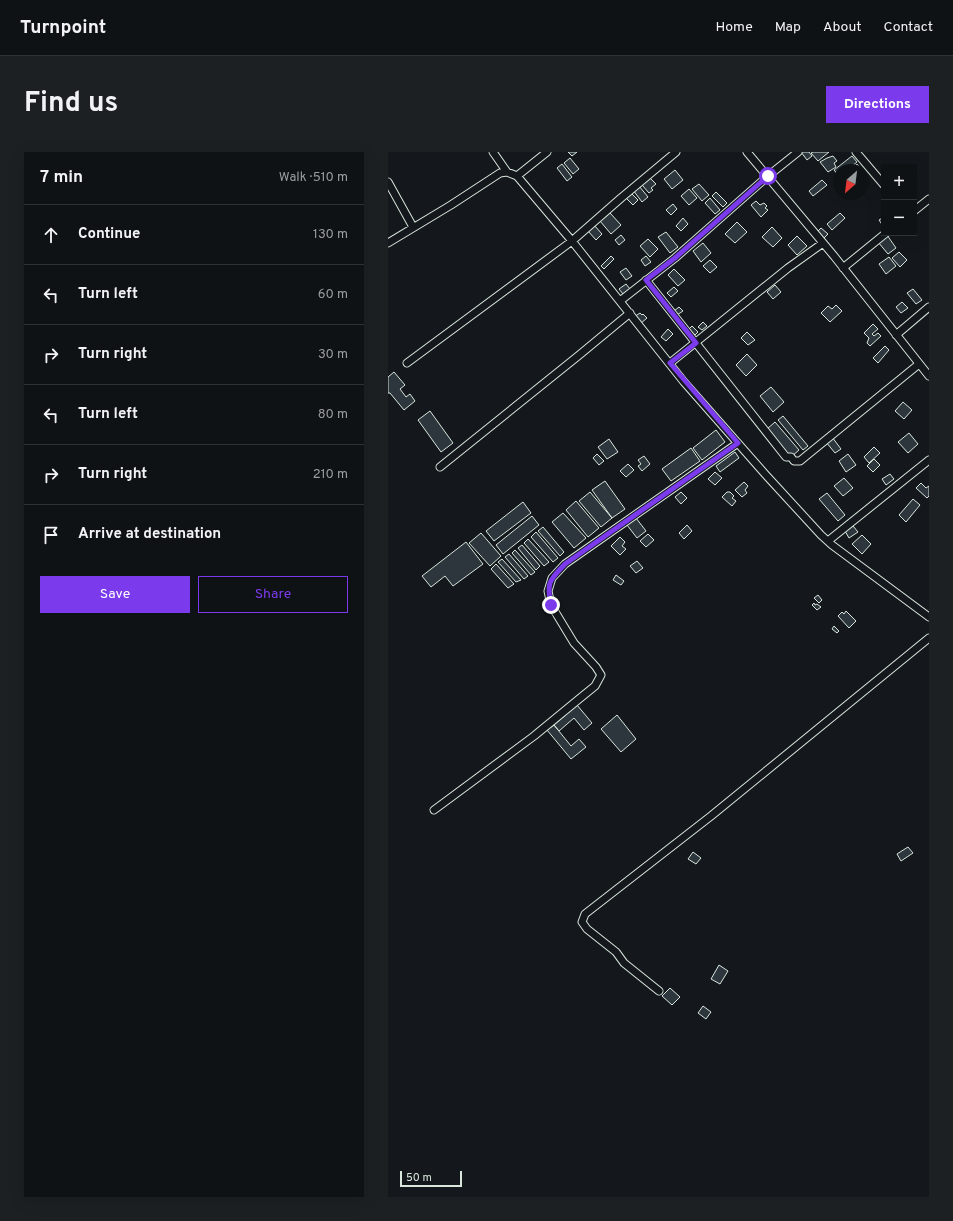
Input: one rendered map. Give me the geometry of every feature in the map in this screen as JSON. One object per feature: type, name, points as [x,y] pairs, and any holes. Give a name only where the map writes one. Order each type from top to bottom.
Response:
[{"type":"street","points":[[493,152],[507,172]]},
{"type":"street","points":[[517,176],[547,152]]},
{"type":"street","points":[[407,363],[572,241],[676,152]]},
{"type":"street","points":[[747,152],[823,243],[929,376]]},
{"type":"street","points":[[620,301],[680,253],[768,176],[798,152]]},
{"type":"street","points":[[856,152],[881,181]]},
{"type":"street","points":[[388,243],[500,173],[507,172],[517,176],[572,241],[670,363],[765,474],[828,541],[929,617]]},
{"type":"street","points":[[388,182],[413,227]]},
{"type":"street","points":[[917,209],[929,199]]},
{"type":"street","points":[[843,268],[882,236]]},
{"type":"street","points":[[670,363],[788,268],[823,243]]},
{"type":"street","points":[[646,280],[786,457],[790,457],[794,461],[800,461],[919,364]]},
{"type":"street","points":[[896,335],[929,306]]},
{"type":"street","points":[[440,467],[630,313]]},
{"type":"street","points":[[434,810],[534,736],[595,686],[601,675],[596,667],[574,643],[551,605],[548,591],[552,578],[565,564],[738,443]]},
{"type":"street","points":[[828,541],[929,460]]},
{"type":"street","points":[[659,991],[624,963],[616,952],[587,929],[582,922],[585,914],[710,816],[929,638]]},
{"type":"building","points":[[568,152],[577,152],[572,156]]},
{"type":"building","points":[[801,152],[809,152],[812,156],[807,160]]},
{"type":"building","points":[[829,152],[818,161],[811,153]]},
{"type":"building","points":[[833,156],[837,161],[833,164],[833,169],[828,172],[820,162]]},
{"type":"building","points":[[852,156],[857,162],[854,164],[842,164]]},
{"type":"building","points":[[570,158],[579,169],[573,174],[564,163]]},
{"type":"building","points":[[562,164],[572,177],[567,181],[557,168]]},
{"type":"building","points":[[675,170],[683,180],[672,189],[664,179]]},
{"type":"building","points":[[650,178],[656,184],[651,188],[653,190],[649,193],[642,185]]},
{"type":"building","points":[[822,180],[827,185],[813,196],[809,191]]},
{"type":"building","points":[[699,184],[709,195],[702,201],[692,189]]},
{"type":"building","points":[[639,186],[648,197],[642,202],[633,190]]},
{"type":"building","points":[[689,189],[697,198],[689,205],[681,196]]},
{"type":"building","points":[[716,192],[727,203],[723,207],[712,196]]},
{"type":"building","points":[[631,193],[638,200],[633,205],[626,198]]},
{"type":"building","points":[[710,198],[720,210],[715,214],[705,203]]},
{"type":"building","points":[[756,201],[760,205],[764,203],[767,206],[765,208],[768,210],[761,217],[751,205]]},
{"type":"building","points":[[673,204],[677,209],[671,215],[666,210]]},
{"type":"building","points":[[610,213],[621,225],[611,234],[600,221]]},
{"type":"building","points":[[840,213],[845,218],[832,230],[827,224]]},
{"type":"building","points":[[683,218],[688,224],[681,231],[676,226]]},
{"type":"building","points":[[737,222],[747,232],[735,243],[725,234]]},
{"type":"building","points":[[594,225],[602,234],[596,240],[588,231]]},
{"type":"building","points":[[772,227],[782,238],[773,247],[762,237]]},
{"type":"building","points":[[821,228],[828,234],[823,239],[816,233]]},
{"type":"building","points":[[666,232],[678,247],[670,253],[658,237]]},
{"type":"building","points":[[621,235],[625,240],[619,245],[615,240]]},
{"type":"building","points":[[797,236],[807,246],[797,255],[788,245]]},
{"type":"building","points":[[888,236],[896,248],[888,254],[878,242]]},
{"type":"building","points":[[648,239],[658,249],[650,257],[640,246]]},
{"type":"building","points":[[703,243],[711,253],[701,262],[693,251]]},
{"type":"building","points":[[899,252],[907,260],[900,267],[892,258]]},
{"type":"building","points":[[611,256],[614,259],[604,269],[601,266]]},
{"type":"building","points":[[646,256],[651,262],[645,266],[641,260]]},
{"type":"building","points":[[889,257],[896,266],[886,274],[879,264]]},
{"type":"building","points":[[710,260],[717,267],[710,273],[703,266]]},
{"type":"building","points":[[626,268],[632,276],[626,280],[620,272]]},
{"type":"building","points":[[674,269],[685,280],[678,286],[668,275]]},
{"type":"building","points":[[626,284],[630,289],[623,294],[619,289]]},
{"type":"building","points":[[775,285],[781,292],[773,299],[767,292]]},
{"type":"building","points":[[674,287],[678,291],[671,297],[667,293]]},
{"type":"building","points":[[913,289],[922,300],[916,304],[907,293]]},
{"type":"building","points":[[902,302],[908,308],[901,313],[896,307]]},
{"type":"building","points":[[836,305],[842,311],[830,322],[821,313],[828,306],[832,309]]},
{"type":"building","points":[[679,307],[683,311],[677,315],[674,311]]},
{"type":"building","points":[[640,313],[647,318],[640,324],[634,317]]},
{"type":"building","points":[[703,322],[707,326],[702,330],[698,327]]},
{"type":"building","points":[[873,324],[878,329],[872,334],[874,336],[878,333],[881,336],[870,346],[867,343],[869,338],[864,333]]},
{"type":"building","points":[[692,326],[698,332],[695,335],[689,329]]},
{"type":"building","points":[[668,329],[673,334],[666,341],[661,337]]},
{"type":"building","points":[[747,332],[755,340],[748,345],[741,338]]},
{"type":"building","points":[[885,346],[889,350],[878,363],[873,358]]},
{"type":"building","points":[[747,354],[757,365],[746,376],[736,365]]},
{"type":"building","points":[[394,372],[405,385],[400,389],[406,397],[410,394],[415,401],[404,410],[390,393],[388,393],[388,377]]},
{"type":"building","points":[[771,387],[784,402],[773,412],[760,396]]},
{"type":"building","points":[[903,402],[912,410],[904,419],[895,411]]},
{"type":"building","points":[[430,411],[453,443],[441,452],[418,420]]},
{"type":"building","points":[[783,416],[808,446],[803,450],[778,420]]},
{"type":"building","points":[[775,422],[799,450],[791,457],[767,429]]},
{"type":"building","points":[[716,430],[725,442],[702,460],[693,448]]},
{"type":"building","points":[[909,433],[918,444],[908,453],[898,442]]},
{"type":"building","points":[[832,437],[841,449],[835,453],[826,442]]},
{"type":"building","points":[[609,439],[618,452],[607,459],[598,447]]},
{"type":"building","points":[[874,447],[880,453],[869,463],[864,457]]},
{"type":"building","points":[[691,448],[700,461],[671,481],[662,469]]},
{"type":"building","points":[[735,452],[739,458],[720,472],[716,466]]},
{"type":"building","points":[[597,454],[604,461],[599,465],[593,458]]},
{"type":"building","points":[[848,454],[856,465],[846,472],[839,461]]},
{"type":"building","points":[[644,456],[650,464],[642,471],[638,466],[641,464],[638,460]]},
{"type":"building","points":[[874,459],[880,465],[873,472],[867,466]]},
{"type":"building","points":[[628,464],[634,470],[626,477],[620,471]]},
{"type":"building","points":[[715,472],[722,478],[715,485],[708,479]]},
{"type":"building","points":[[890,474],[894,479],[886,485],[882,479]]},
{"type":"building","points":[[844,478],[853,488],[843,496],[834,486]]},
{"type":"building","points":[[605,481],[625,509],[612,518],[592,490]]},
{"type":"building","points":[[744,482],[748,486],[745,490],[747,493],[742,497],[735,490]]},
{"type":"building","points":[[921,483],[926,488],[929,486],[929,496],[927,498],[916,488]]},
{"type":"building","points":[[590,492],[612,518],[601,527],[579,501]]},
{"type":"building","points":[[681,492],[687,498],[681,504],[675,497]]},
{"type":"building","points":[[727,492],[730,492],[734,496],[732,498],[736,501],[732,506],[722,497]]},
{"type":"building","points":[[827,493],[845,515],[838,521],[819,499]]},
{"type":"building","points":[[913,499],[920,505],[906,522],[899,515]]},
{"type":"building","points":[[576,501],[599,528],[588,537],[566,510]]},
{"type":"building","points":[[523,502],[531,513],[494,541],[486,531]]},
{"type":"building","points":[[563,513],[586,538],[574,548],[552,522]]},
{"type":"building","points":[[532,516],[539,525],[503,554],[496,545]]},
{"type":"building","points":[[636,518],[646,531],[637,538],[627,525]]},
{"type":"building","points":[[687,525],[692,531],[684,539],[679,533]]},
{"type":"building","points":[[853,526],[858,532],[849,538],[845,531]]},
{"type":"building","points":[[543,527],[564,552],[560,556],[538,531]]},
{"type":"building","points":[[536,532],[558,558],[553,562],[531,537]]},
{"type":"building","points":[[481,533],[501,556],[490,566],[469,543]]},
{"type":"building","points":[[648,534],[654,540],[646,547],[640,541]]},
{"type":"building","points":[[862,535],[871,544],[862,554],[852,544]]},
{"type":"building","points":[[620,537],[625,542],[622,546],[626,549],[620,555],[611,546]]},
{"type":"building","points":[[528,539],[549,562],[544,566],[524,543]]},
{"type":"building","points":[[466,542],[483,564],[453,586],[445,576],[431,587],[422,576]]},
{"type":"building","points":[[522,545],[540,566],[536,570],[518,548]]},
{"type":"building","points":[[515,550],[535,572],[531,575],[512,553]]},
{"type":"building","points":[[509,554],[528,576],[524,579],[505,557]]},
{"type":"building","points":[[502,559],[521,580],[516,582],[498,562]]},
{"type":"building","points":[[637,561],[643,568],[636,573],[630,566]]},
{"type":"building","points":[[496,564],[514,584],[508,588],[491,569]]},
{"type":"building","points":[[616,575],[624,581],[621,585],[613,580]]},
{"type":"building","points":[[818,595],[822,600],[819,603],[814,598]]},
{"type":"building","points":[[814,603],[815,605],[817,604],[821,607],[817,610],[812,605]]},
{"type":"building","points":[[846,611],[856,621],[849,628],[838,616],[842,612],[844,614]]},
{"type":"building","points":[[834,626],[839,631],[837,633],[832,629]]},
{"type":"building","points":[[577,705],[592,723],[584,730],[574,718],[559,731],[554,725]]},
{"type":"building","points":[[617,715],[636,739],[621,752],[601,729]]},
{"type":"building","points":[[554,725],[571,746],[579,739],[586,747],[571,759],[547,730]]},
{"type":"building","points":[[908,847],[913,853],[901,861],[897,854]]},
{"type":"building","points":[[693,852],[701,858],[696,864],[688,859]]},
{"type":"building","points":[[719,965],[728,971],[720,984],[711,979]]},
{"type":"building","points":[[670,988],[680,997],[672,1005],[662,996]]},
{"type":"building","points":[[703,1006],[711,1012],[706,1019],[698,1013]]},
{"type":"route","points":[[551,605],[548,591],[552,578],[565,564],[738,443],[684,382],[670,363],[696,343],[646,280],[675,258],[768,176]]}]
